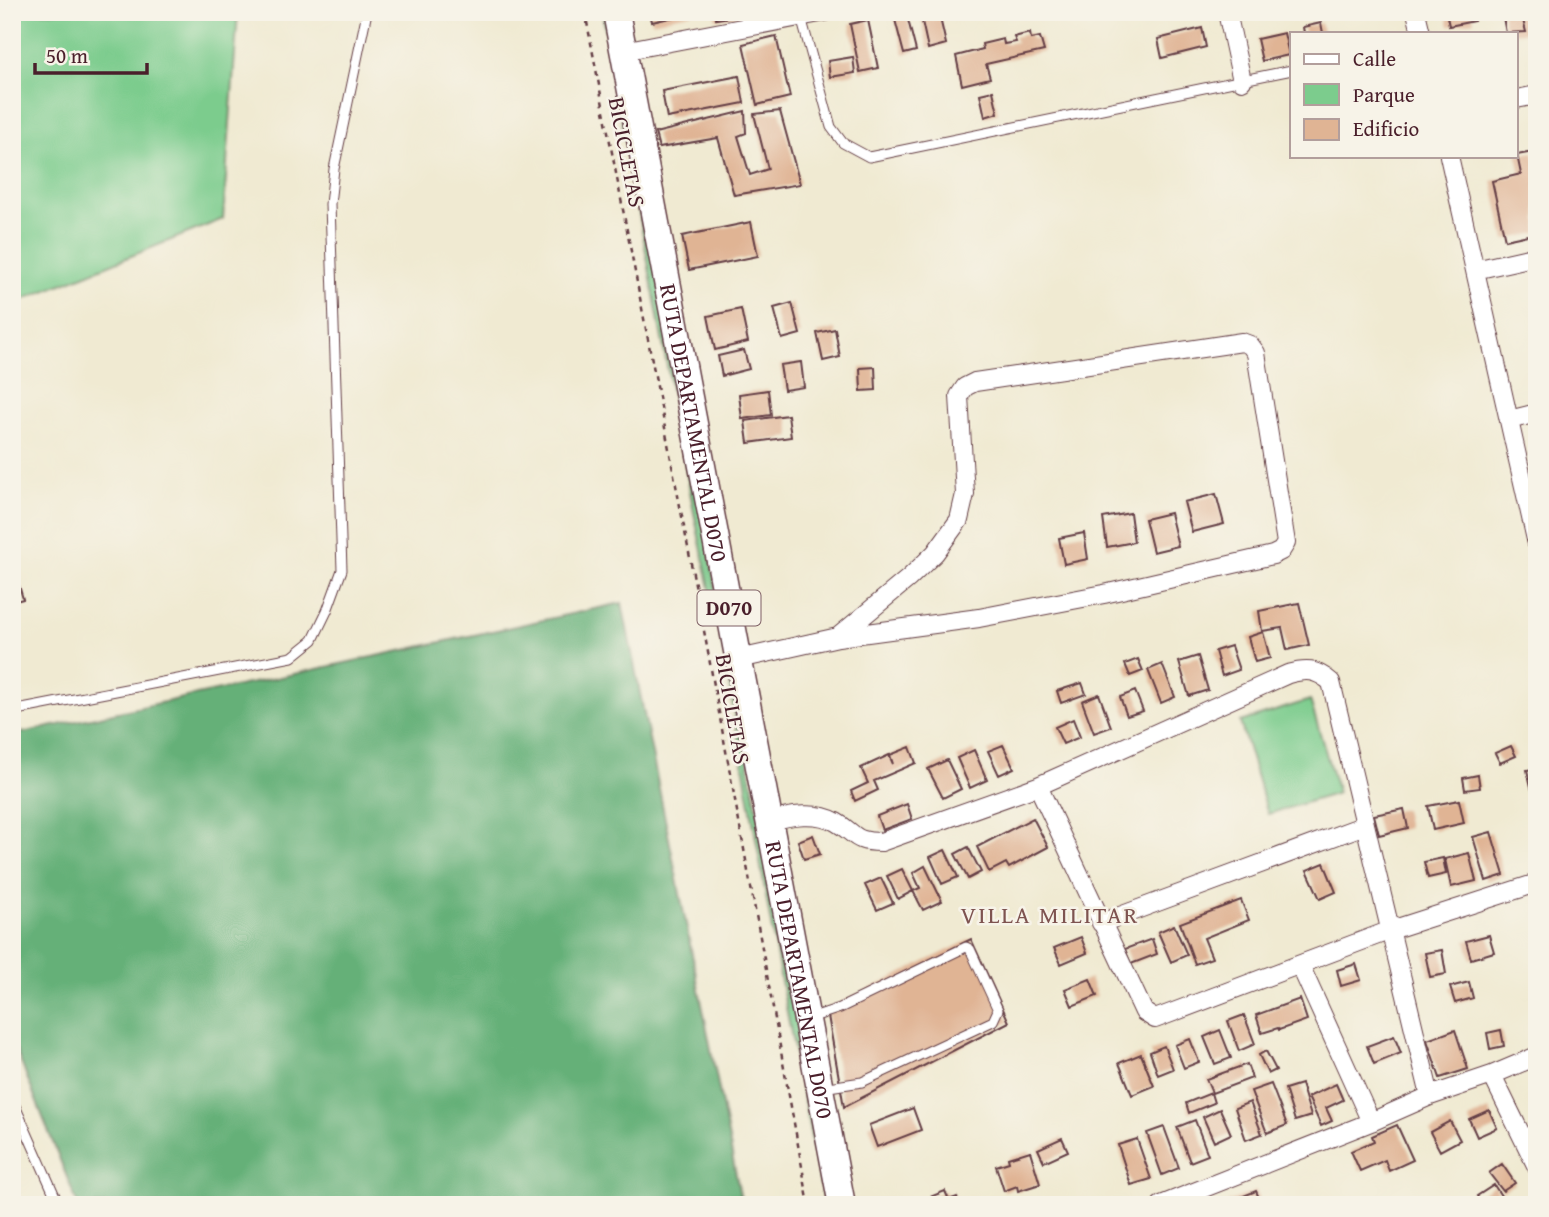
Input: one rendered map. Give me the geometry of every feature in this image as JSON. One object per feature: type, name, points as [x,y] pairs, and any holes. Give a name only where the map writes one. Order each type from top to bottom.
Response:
[{"type":"main road","name":"RUTA DEPARTAMENTAL D070","points":[[616,12],[842,1205]]},
{"type":"street","points":[[623,51],[825,12]]},
{"type":"street","points":[[1227,12],[1241,81]]},
{"type":"street","points":[[1416,12],[1421,32]]},
{"type":"street","points":[[1518,99],[1537,95]]},
{"type":"street","points":[[1449,158],[1537,544]]},
{"type":"street","points":[[1475,270],[1537,256]]},
{"type":"street","points":[[739,659],[838,637],[979,618],[1104,594],[1281,551],[1286,543],[1256,352],[1250,345],[1242,342],[975,382],[965,387],[959,396],[965,494],[959,520],[935,553],[838,637]]},
{"type":"street","points":[[1508,419],[1537,413]]},
{"type":"street","points":[[770,822],[794,816],[834,820],[864,842],[881,842],[1038,786],[1287,674],[1305,669],[1320,672],[1332,682],[1430,1096]]},
{"type":"street","points":[[1038,786],[1143,1012],[1155,1019],[1391,930],[1537,883]]},
{"type":"street","points":[[1101,923],[1365,825]]},
{"type":"street","points":[[1300,965],[1371,1122]]},
{"type":"street","points":[[1161,1205],[1430,1096],[1537,1056]]},
{"type":"street","points":[[1492,1075],[1537,1167]]},
{"type":"lane","points":[[12,712],[292,657],[313,640],[342,570],[330,204],[334,169],[367,12]]},
{"type":"lane","points":[[802,17],[831,127],[843,144],[869,157],[1290,70]]},
{"type":"lane","points":[[807,1019],[840,1007],[966,947],[970,948],[998,1010],[993,1021],[862,1082],[820,1088]]},
{"type":"lane","points":[[12,1099],[60,1205]]},
{"type":"path","name":"BICICLETAS","points":[[585,12],[705,636],[809,1205]]},
{"type":"green space","points":[[12,12],[238,12],[223,219],[12,304]]},
{"type":"green space","points":[[602,12],[608,12],[831,1205],[824,1205],[780,976],[723,650],[694,513]]},
{"type":"green space","points":[[622,603],[742,1205],[78,1205],[12,1040],[12,735]]},
{"type":"green space","points":[[1310,700],[1338,793],[1268,814],[1240,722]]},
{"type":"building","points":[[650,12],[692,12],[692,13],[652,22]]},
{"type":"building","points":[[715,12],[749,12],[750,14],[716,19]]},
{"type":"building","points":[[893,12],[906,12],[916,51],[904,54]]},
{"type":"building","points":[[920,12],[929,12],[931,20],[940,18],[946,44],[928,49]]},
{"type":"building","points":[[1446,12],[1472,12],[1474,21],[1449,26]]},
{"type":"building","points":[[1502,12],[1521,12],[1526,32],[1506,32]]},
{"type":"building","points":[[868,20],[878,68],[860,72],[850,24]]},
{"type":"building","points":[[1321,23],[1323,32],[1304,32],[1303,27]]},
{"type":"building","points":[[1202,28],[1206,47],[1162,58],[1158,39]]},
{"type":"building","points":[[1030,33],[1031,39],[1040,37],[1044,51],[986,64],[990,78],[962,85],[956,56],[983,49],[982,44],[1003,39],[1004,44],[1016,42],[1014,37]]},
{"type":"building","points":[[1284,33],[1289,55],[1262,61],[1257,39]]},
{"type":"building","points":[[776,36],[790,97],[757,105],[743,44]]},
{"type":"building","points":[[853,57],[855,73],[830,77],[828,61]]},
{"type":"building","points":[[739,76],[744,103],[667,118],[662,91]]},
{"type":"building","points":[[993,91],[998,113],[985,117],[980,94]]},
{"type":"building","points":[[745,111],[746,133],[738,136],[750,175],[768,169],[754,114],[780,111],[800,184],[734,195],[718,138],[659,148],[655,133]]},
{"type":"building","points":[[1533,152],[1537,168],[1537,233],[1505,240],[1492,181],[1521,174],[1518,155]]},
{"type":"building","points":[[751,222],[758,256],[689,270],[682,236]]},
{"type":"building","points":[[792,303],[800,334],[782,339],[774,308]]},
{"type":"building","points":[[741,309],[748,342],[715,350],[708,316]]},
{"type":"building","points":[[835,329],[840,357],[823,361],[817,333]]},
{"type":"building","points":[[744,350],[749,369],[722,376],[718,356]]},
{"type":"building","points":[[801,362],[804,387],[784,390],[780,365]]},
{"type":"building","points":[[875,367],[876,390],[861,391],[860,368]]},
{"type":"building","points":[[768,390],[771,415],[742,419],[739,394]]},
{"type":"building","points":[[788,415],[791,437],[748,443],[745,421]]},
{"type":"building","points":[[1216,494],[1224,524],[1192,532],[1184,502]]},
{"type":"building","points":[[1130,513],[1134,542],[1107,547],[1103,518]]},
{"type":"building","points":[[1170,513],[1178,546],[1153,552],[1145,519]]},
{"type":"building","points":[[1084,533],[1088,559],[1064,564],[1059,538]]},
{"type":"building","points":[[12,561],[23,599],[12,602]]},
{"type":"building","points":[[1299,603],[1309,645],[1287,650],[1282,628],[1262,631],[1259,611]]},
{"type":"building","points":[[1263,632],[1270,658],[1255,662],[1248,637]]},
{"type":"building","points":[[1231,646],[1239,670],[1222,676],[1215,651]]},
{"type":"building","points":[[1198,656],[1208,690],[1189,696],[1179,662]]},
{"type":"building","points":[[1138,659],[1143,671],[1130,676],[1125,664]]},
{"type":"building","points":[[1162,664],[1175,697],[1161,703],[1148,670]]},
{"type":"building","points":[[1082,683],[1086,694],[1061,703],[1057,691]]},
{"type":"building","points":[[1135,691],[1143,711],[1127,716],[1120,697]]},
{"type":"building","points":[[1099,694],[1111,727],[1094,733],[1082,701]]},
{"type":"building","points":[[1073,719],[1080,737],[1063,744],[1055,727]]},
{"type":"building","points":[[1003,745],[1014,768],[999,775],[988,751]]},
{"type":"building","points":[[1511,746],[1516,756],[1500,763],[1495,753]]},
{"type":"building","points":[[910,747],[916,763],[874,781],[878,790],[855,801],[851,791],[868,783],[861,768],[889,755],[893,764],[890,755]]},
{"type":"building","points":[[974,750],[987,780],[970,788],[957,758]]},
{"type":"building","points":[[947,760],[961,789],[943,798],[928,769]]},
{"type":"building","points":[[1537,768],[1537,798],[1534,799],[1527,770]]},
{"type":"building","points":[[1478,775],[1480,788],[1465,790],[1463,778]]},
{"type":"building","points":[[1459,800],[1464,823],[1433,830],[1428,806]]},
{"type":"building","points":[[907,804],[912,819],[882,830],[877,816]]},
{"type":"building","points":[[1404,809],[1408,828],[1379,835],[1374,815]]},
{"type":"building","points":[[1033,818],[1048,847],[1009,868],[1006,863],[989,872],[977,847]]},
{"type":"building","points":[[1491,832],[1504,875],[1486,881],[1473,837]]},
{"type":"building","points":[[813,835],[820,854],[804,859],[798,841]]},
{"type":"building","points":[[968,847],[981,872],[968,879],[955,854]]},
{"type":"building","points":[[945,850],[958,877],[942,884],[930,857]]},
{"type":"building","points":[[1469,853],[1476,881],[1451,887],[1445,859]]},
{"type":"building","points":[[1443,858],[1446,874],[1428,878],[1424,862]]},
{"type":"building","points":[[1324,863],[1336,892],[1320,899],[1307,870]]},
{"type":"building","points":[[925,866],[942,901],[923,910],[913,891],[920,888],[913,873]]},
{"type":"building","points":[[902,869],[913,891],[898,899],[887,876]]},
{"type":"building","points":[[881,878],[893,903],[877,910],[865,885]]},
{"type":"building","points":[[1241,900],[1249,920],[1204,938],[1212,958],[1195,964],[1180,923]]},
{"type":"building","points":[[1174,925],[1187,955],[1171,962],[1158,932]]},
{"type":"building","points":[[1489,935],[1494,952],[1471,959],[1466,941]]},
{"type":"building","points":[[1081,937],[1087,953],[1061,964],[1054,948]]},
{"type":"building","points":[[971,939],[1009,1022],[844,1107],[827,1010]]},
{"type":"building","points":[[1152,939],[1157,954],[1131,964],[1125,949]]},
{"type":"building","points":[[1442,950],[1446,974],[1430,977],[1425,953]]},
{"type":"building","points":[[1356,964],[1361,980],[1341,986],[1337,970]]},
{"type":"building","points":[[1090,979],[1097,996],[1072,1006],[1065,989]]},
{"type":"building","points":[[1469,982],[1473,998],[1455,1003],[1450,987]]},
{"type":"building","points":[[1300,999],[1307,1020],[1262,1033],[1256,1015]]},
{"type":"building","points":[[1244,1015],[1255,1044],[1239,1051],[1228,1021]]},
{"type":"building","points":[[1220,1030],[1231,1058],[1215,1064],[1204,1037]]},
{"type":"building","points":[[1455,1030],[1468,1069],[1440,1078],[1427,1040]]},
{"type":"building","points":[[1501,1030],[1504,1046],[1490,1049],[1487,1033]]},
{"type":"building","points":[[1394,1036],[1401,1053],[1374,1064],[1367,1046]]},
{"type":"building","points":[[1190,1039],[1199,1062],[1184,1068],[1175,1045]]},
{"type":"building","points":[[1164,1046],[1173,1069],[1158,1075],[1150,1052]]},
{"type":"building","points":[[1266,1051],[1276,1070],[1268,1074],[1259,1055]]},
{"type":"building","points":[[1141,1054],[1154,1086],[1132,1095],[1119,1063]]},
{"type":"building","points":[[1247,1064],[1252,1078],[1212,1093],[1206,1079]]},
{"type":"building","points":[[1271,1084],[1287,1125],[1267,1133],[1251,1091]]},
{"type":"building","points":[[1301,1084],[1311,1116],[1295,1121],[1285,1089]]},
{"type":"building","points":[[1336,1084],[1343,1100],[1326,1108],[1332,1121],[1321,1126],[1308,1097]]},
{"type":"building","points":[[1211,1093],[1214,1103],[1189,1113],[1186,1103]]},
{"type":"building","points":[[1250,1102],[1262,1134],[1246,1140],[1235,1108]]},
{"type":"building","points":[[913,1108],[921,1130],[877,1147],[869,1125]]},
{"type":"building","points":[[1220,1109],[1231,1134],[1214,1142],[1203,1117]]},
{"type":"building","points":[[1489,1110],[1497,1128],[1477,1137],[1469,1119]]},
{"type":"building","points":[[1195,1120],[1208,1155],[1190,1162],[1177,1127]]},
{"type":"building","points":[[1450,1121],[1460,1140],[1440,1151],[1430,1132]]},
{"type":"building","points":[[1397,1125],[1413,1160],[1389,1171],[1385,1160],[1360,1171],[1351,1151],[1374,1141],[1372,1136]]},
{"type":"building","points":[[1164,1127],[1179,1168],[1162,1175],[1147,1133]]},
{"type":"building","points":[[1062,1138],[1068,1151],[1044,1162],[1038,1149]]},
{"type":"building","points":[[1137,1139],[1151,1179],[1131,1185],[1118,1145]]},
{"type":"building","points":[[1030,1151],[1040,1184],[1018,1191],[1017,1186],[1004,1191],[996,1166],[1009,1162],[1008,1158]]},
{"type":"building","points":[[1502,1164],[1515,1183],[1503,1191],[1489,1173]]},
{"type":"building","points":[[1494,1185],[1507,1205],[1483,1205],[1477,1196]]},
{"type":"building","points":[[945,1191],[949,1200],[957,1197],[960,1205],[933,1205],[930,1197]]},
{"type":"building","points":[[1256,1191],[1262,1205],[1229,1205],[1228,1202]]},
{"type":"district","name":"VILLA MILITAR","points":[[1050,915]]}]
